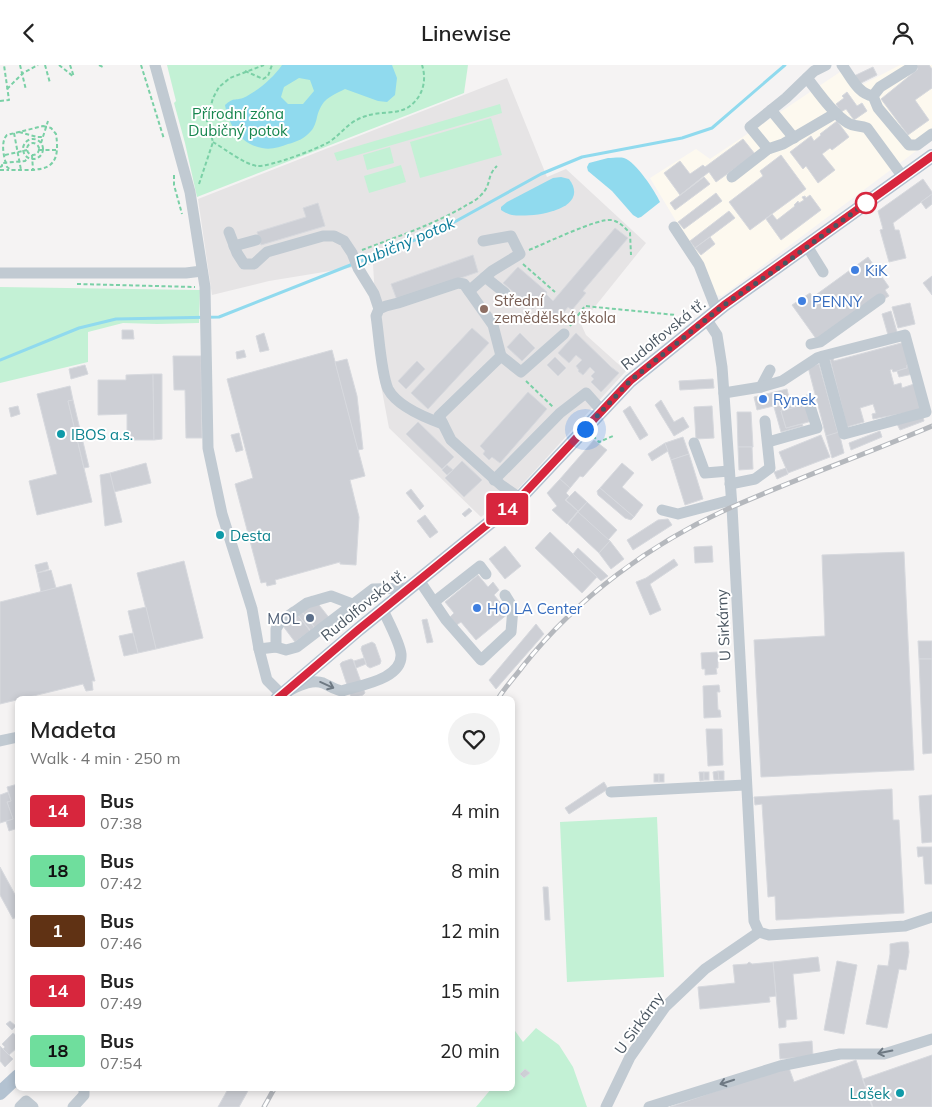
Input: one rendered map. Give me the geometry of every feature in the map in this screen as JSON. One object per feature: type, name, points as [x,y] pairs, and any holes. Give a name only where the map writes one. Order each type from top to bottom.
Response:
[{"type":"main road","name":"Rudolfovská tř.","points":[[279,696],[520,498],[630,381],[712,315],[932,157]]},
{"type":"main road","points":[[0,1093],[15,1079]]},
{"type":"street","points":[[155,65],[190,192],[202,271],[208,448],[222,514],[252,609],[267,680],[279,696],[307,682],[321,682],[342,691],[392,674],[400,663],[401,652],[383,610]]},
{"type":"street","points":[[768,149],[750,127],[814,71],[826,65]]},
{"type":"street","points":[[847,67],[862,91],[866,95],[873,96]]},
{"type":"street","points":[[873,96],[880,87],[912,67]]},
{"type":"street","points":[[807,78],[836,113],[846,122],[855,127],[867,128],[903,177]]},
{"type":"street","points":[[873,96],[878,108],[909,145],[917,145],[932,133]]},
{"type":"street","points":[[771,109],[794,138]]},
{"type":"street","points":[[732,177],[768,149],[783,144],[836,113]]},
{"type":"street","name":"U Sirkárny","points":[[606,1107],[630,1057],[665,1007],[705,969],[758,932],[754,921],[745,785],[730,471],[720,349],[700,265],[674,227]]},
{"type":"street","points":[[229,232],[237,253],[244,264],[254,264],[268,252],[323,236],[334,236],[344,241],[374,294],[379,309],[376,316],[385,379],[389,390],[395,398],[422,417],[443,424]]},
{"type":"street","points":[[469,291],[485,277],[518,256],[511,236],[483,241]]},
{"type":"street","points":[[234,246],[256,240]]},
{"type":"street","points":[[807,247],[823,272]]},
{"type":"street","points":[[0,273],[186,273],[202,271]]},
{"type":"street","points":[[485,277],[505,293]]},
{"type":"street","points":[[379,309],[458,283],[464,284],[493,325],[501,356],[521,372],[564,334]]},
{"type":"street","points":[[811,344],[820,342],[880,299]]},
{"type":"street","points":[[724,393],[782,381],[817,358],[823,356],[905,335],[926,412],[844,434],[823,356]]},
{"type":"street","points":[[501,356],[439,416],[451,440],[494,479],[520,498]]},
{"type":"street","points":[[760,387],[770,370]]},
{"type":"street","points":[[494,479],[560,413],[586,393],[602,411]]},
{"type":"street","points":[[768,442],[817,428],[808,400]]},
{"type":"street","points":[[730,484],[755,479],[770,468],[766,421]]},
{"type":"street","points":[[694,443],[705,473],[730,471]]},
{"type":"street","points":[[662,510],[678,514],[731,500]]},
{"type":"street","points":[[434,601],[480,566],[486,574]]},
{"type":"street","points":[[259,649],[276,647],[286,650],[297,647],[373,589],[414,584],[434,601],[446,620],[481,660],[511,632],[513,608],[505,595]]},
{"type":"street","points":[[276,647],[276,629],[280,622],[294,610],[307,603],[331,596],[352,604]]},
{"type":"street","points":[[0,741],[15,738]]},
{"type":"street","points":[[611,792],[745,785]]},
{"type":"street","points":[[758,932],[768,935],[905,926],[932,917]]},
{"type":"street","points":[[649,1107],[780,1066],[840,1054],[884,1053],[932,1039]]},
{"type":"street","points":[[74,1107],[84,1095],[84,1091]]},
{"type":"street","points":[[20,1107],[26,1101],[34,1107]]},
{"type":"path","points":[[0,101],[9,100],[3,65]]},
{"type":"path","points":[[20,65],[26,90]]},
{"type":"path","points":[[7,89],[23,73],[38,65]]},
{"type":"path","points":[[45,65],[50,83]]},
{"type":"path","points":[[59,65],[74,77],[70,65]]},
{"type":"path","points":[[141,65],[177,143]]},
{"type":"path","points":[[197,190],[213,142],[207,121],[213,98],[223,82],[245,71],[264,65]]},
{"type":"path","points":[[245,71],[263,79],[268,76],[272,65]]},
{"type":"path","points":[[213,142],[247,163],[256,166],[277,162],[300,154],[329,142],[353,122],[367,115],[403,109],[410,106],[420,96],[424,85],[425,74],[422,65]]},
{"type":"path","points":[[41,143],[48,121]]},
{"type":"path","points":[[0,169],[11,170],[42,169],[51,165],[56,159],[56,134],[51,128],[41,126],[7,135],[2,139],[6,164],[11,170]]},
{"type":"path","points":[[30,129],[32,135]]},
{"type":"path","points":[[19,132],[44,137]]},
{"type":"path","points":[[14,133],[21,170]]},
{"type":"path","points":[[36,139],[41,143],[43,150],[40,157],[28,158],[24,151],[25,144],[29,140],[36,139]]},
{"type":"path","points":[[4,155],[27,150],[29,145],[33,143],[38,145],[39,150]]},
{"type":"path","points":[[27,150],[32,155],[33,169]]},
{"type":"path","points":[[39,150],[56,150]]},
{"type":"path","points":[[32,155],[37,154],[39,150]]},
{"type":"path","points":[[0,169],[2,163],[25,161],[28,158]]},
{"type":"path","points":[[0,169],[6,164]]},
{"type":"path","points":[[355,260],[406,233],[453,213],[481,196],[489,186],[490,171],[496,166]]},
{"type":"path","points":[[174,173],[174,185],[178,199]]},
{"type":"path","points":[[555,292],[518,256],[587,226],[610,219],[621,223],[630,233],[631,255]]},
{"type":"path","points":[[77,284],[204,287]]},
{"type":"path","points":[[564,334],[585,306],[676,315]]},
{"type":"path","points":[[521,372],[527,384],[560,413]]},
{"type":"path","points":[[585,429],[599,442],[613,436]]},
{"type":"shaded area","points":[[900,65],[932,65],[932,139],[722,296],[715,295],[702,264],[650,178],[696,149],[710,159],[843,70],[856,88]]},
{"type":"shaded area","name":"Střední zemědělská škola","points":[[507,78],[547,177],[566,169],[646,243],[581,324],[586,335],[626,371],[518,489],[481,517],[389,428],[380,380],[373,264],[269,281],[212,295],[198,199]]},
{"type":"green space","name":"Přírodní zóna Dubičný potok","points":[[167,65],[468,65],[464,93],[197,197],[174,103],[176,101]]},
{"type":"green space","points":[[500,104],[502,113],[337,161],[334,153]]},
{"type":"green space","points":[[491,118],[502,155],[420,178],[410,142]]},
{"type":"green space","points":[[390,147],[394,163],[367,170],[363,155]]},
{"type":"green space","points":[[401,165],[406,182],[369,193],[364,176]]},
{"type":"green space","points":[[0,287],[200,290],[199,323],[123,323],[88,332],[88,362],[0,383]]},
{"type":"green space","points":[[657,817],[664,977],[567,982],[560,822]]},
{"type":"green space","points":[[536,1028],[559,1045],[573,1067],[587,1107],[476,1107],[489,1091],[515,1091],[515,1031],[523,1042]]},
{"type":"water","points":[[282,65],[392,65],[397,78],[395,95],[387,102],[378,101],[345,89],[324,102],[313,128],[303,138],[275,148],[265,149],[248,143],[237,133],[229,119],[225,105],[232,100],[243,98],[254,92],[265,84]],"holes":[[[299,78],[310,80],[314,91],[303,104],[288,104],[281,97],[284,87]]]},
{"type":"water","points":[[608,158],[624,158],[634,165],[645,177],[660,202],[641,217],[638,218],[633,215],[612,191],[588,171],[589,163]]},
{"type":"water","points":[[553,178],[569,179],[574,190],[573,198],[557,210],[521,216],[512,215],[501,210],[501,207],[507,202]]},
{"type":"building","points":[[915,65],[929,65],[932,69],[932,88],[915,100],[929,120],[908,135],[881,99],[918,69]]},
{"type":"building","points":[[873,67],[877,75],[859,84],[854,76]]},
{"type":"building","points":[[847,92],[857,106],[862,103],[867,111],[854,120],[846,109],[841,112],[836,104],[844,98],[842,96]]},
{"type":"building","points":[[837,121],[849,137],[832,150],[830,148],[822,154],[835,170],[818,183],[806,166],[803,169],[790,152],[811,136],[814,141]]},
{"type":"building","points":[[743,139],[755,154],[716,182],[709,172],[680,195],[664,173],[680,161],[690,174],[703,165],[705,167]]},
{"type":"building","points":[[781,155],[806,189],[750,230],[729,202],[763,176],[760,171]]},
{"type":"building","points":[[704,177],[710,184],[675,210],[670,203]]},
{"type":"building","points":[[923,179],[932,194],[893,223],[895,230],[899,230],[906,258],[889,262],[880,230],[883,229],[878,211]]},
{"type":"building","points":[[716,193],[722,201],[684,229],[678,222]]},
{"type":"building","points":[[932,194],[932,204],[926,209],[921,202]]},
{"type":"building","points":[[810,195],[821,210],[781,240],[766,219],[772,214],[777,220],[795,206],[798,201],[799,203],[804,200],[802,197],[805,196],[806,198]]},
{"type":"building","points":[[318,203],[325,226],[261,245],[257,232],[306,217],[303,208]]},
{"type":"building","points":[[729,211],[735,218],[695,248],[690,241]]},
{"type":"building","points":[[615,228],[628,238],[583,291],[586,293],[572,310],[568,307],[556,322],[537,305],[533,309],[503,283],[518,267],[547,292],[546,294],[553,301]]},
{"type":"building","points":[[710,237],[715,244],[701,255],[695,248]]},
{"type":"building","points":[[473,255],[478,272],[397,300],[391,284]]},
{"type":"building","points":[[868,257],[889,287],[885,290],[889,296],[817,340],[792,305],[810,293],[813,297]]},
{"type":"building","points":[[932,276],[932,295],[923,283]]},
{"type":"building","points":[[910,303],[915,324],[898,328],[892,307]]},
{"type":"building","points":[[891,311],[897,332],[888,335],[882,314]]},
{"type":"building","points":[[472,328],[489,343],[428,409],[411,393]]},
{"type":"building","points":[[122,330],[133,330],[134,339],[122,339]]},
{"type":"building","points":[[264,333],[269,350],[260,352],[256,336]]},
{"type":"building","points":[[520,333],[535,348],[522,361],[507,347]]},
{"type":"building","points":[[576,333],[619,373],[601,392],[591,382],[594,379],[591,376],[595,372],[590,367],[583,375],[576,366],[582,360],[576,355],[569,363],[558,353]]},
{"type":"building","points":[[905,342],[910,364],[907,365],[907,368],[897,371],[893,372],[892,369],[890,370],[894,385],[901,383],[902,388],[914,384],[921,410],[873,419],[872,414],[876,413],[873,404],[860,408],[864,422],[847,427],[830,359],[833,358],[834,361]]},
{"type":"building","points":[[244,350],[246,357],[237,359],[236,352]]},
{"type":"building","points":[[332,350],[365,476],[350,480],[359,517],[356,565],[340,564],[340,562],[275,580],[276,584],[267,586],[266,582],[261,583],[235,484],[253,478],[227,379]]},
{"type":"building","points":[[173,356],[201,356],[202,438],[186,438],[185,390],[174,390]]},
{"type":"building","points":[[555,357],[566,368],[558,376],[547,365]]},
{"type":"building","points":[[347,359],[357,396],[363,449],[358,450],[335,362]]},
{"type":"building","points":[[417,361],[425,369],[406,389],[398,381]]},
{"type":"building","points":[[819,364],[838,433],[826,436],[808,367]]},
{"type":"building","points":[[910,364],[913,374],[899,377],[897,371],[907,368],[907,365]]},
{"type":"building","points":[[85,365],[88,374],[71,379],[69,369]]},
{"type":"building","points":[[153,374],[154,440],[127,440],[127,414],[98,415],[98,380],[126,380],[126,375]]},
{"type":"building","points":[[153,374],[162,374],[162,439],[154,440]]},
{"type":"building","points":[[713,379],[714,388],[680,390],[679,381]]},
{"type":"building","name":"IBOS a.s.","points":[[70,386],[73,400],[68,401],[92,502],[37,515],[29,481],[57,474],[37,394]]},
{"type":"building","points":[[787,389],[790,402],[757,410],[754,397]]},
{"type":"building","points":[[528,392],[547,409],[500,463],[492,457],[489,460],[483,454],[485,451],[480,446]]},
{"type":"building","points":[[806,399],[807,404],[781,411],[786,428],[802,424],[803,426],[781,432],[774,407]]},
{"type":"building","points":[[73,400],[89,467],[84,468],[68,401]]},
{"type":"building","points":[[661,400],[674,422],[683,417],[689,427],[674,436],[655,405]]},
{"type":"building","points":[[807,404],[812,421],[786,428],[781,411]]},
{"type":"building","points":[[18,406],[20,414],[11,417],[9,408]]},
{"type":"building","points":[[630,406],[648,435],[640,440],[623,411]]},
{"type":"building","points":[[712,406],[714,438],[696,439],[694,407]]},
{"type":"building","points":[[737,412],[751,412],[753,447],[738,447]]},
{"type":"building","points":[[923,417],[924,421],[900,430],[897,424]]},
{"type":"building","points":[[418,422],[454,457],[442,469],[406,434]]},
{"type":"building","points":[[880,431],[882,437],[851,450],[849,443]]},
{"type":"building","points":[[839,432],[844,453],[832,458],[826,436]]},
{"type":"building","points":[[239,433],[243,450],[236,452],[231,435]]},
{"type":"building","points":[[821,435],[830,457],[788,473],[779,452]]},
{"type":"building","points":[[683,437],[689,454],[671,460],[665,443]]},
{"type":"building","points":[[594,440],[607,450],[583,477],[580,476],[570,488],[560,479]]},
{"type":"building","points":[[665,443],[668,451],[652,461],[648,454]]},
{"type":"building","points":[[738,447],[752,447],[753,469],[739,470]]},
{"type":"building","points":[[689,454],[703,499],[685,505],[671,460]]},
{"type":"building","points":[[462,461],[482,480],[464,497],[445,478]]},
{"type":"building","points":[[146,463],[151,483],[114,492],[110,473]]},
{"type":"building","points":[[622,463],[634,473],[622,487],[643,505],[634,517],[600,488]]},
{"type":"building","points":[[447,465],[453,470],[447,475],[442,470]]},
{"type":"building","points":[[786,468],[788,474],[777,479],[774,472]]},
{"type":"building","points":[[110,473],[122,522],[105,526],[100,475]]},
{"type":"building","points":[[560,479],[570,488],[566,493],[569,496],[565,500],[578,511],[567,524],[552,510],[557,506],[547,493]]},
{"type":"building","points":[[600,488],[634,517],[631,520],[625,518],[598,495],[597,491]]},
{"type":"building","points":[[411,489],[424,506],[420,510],[406,493]]},
{"type":"building","points":[[575,491],[587,502],[578,511],[566,500]]},
{"type":"building","points":[[587,502],[617,530],[608,540],[578,512]]},
{"type":"building","points":[[469,508],[472,511],[465,517],[462,514]]},
{"type":"building","points":[[578,512],[610,541],[599,553],[568,524]]},
{"type":"building","points":[[425,515],[438,532],[430,538],[417,521]]},
{"type":"building","points":[[668,519],[672,525],[633,550],[627,540],[658,520]]},
{"type":"building","points":[[550,532],[597,577],[582,593],[535,548]]},
{"type":"building","points":[[610,541],[624,559],[611,569],[599,553]]},
{"type":"building","points":[[505,546],[521,566],[505,579],[489,559]]},
{"type":"building","points":[[712,546],[713,562],[695,563],[694,547]]},
{"type":"building","points":[[578,548],[608,576],[601,581],[573,554]]},
{"type":"building","points":[[904,552],[914,770],[761,777],[754,640],[825,636],[822,555]]},
{"type":"building","points":[[674,559],[678,565],[650,584],[661,610],[650,615],[636,582],[646,578]]},
{"type":"building","points":[[184,561],[203,638],[156,649],[137,573]]},
{"type":"building","points":[[47,562],[49,569],[37,573],[35,565]]},
{"type":"building","points":[[51,570],[56,588],[41,592],[37,573]]},
{"type":"building","name":"HO LA Center","points":[[478,575],[488,587],[493,582],[499,590],[494,595],[509,613],[476,640],[461,622],[455,626],[449,618],[454,613],[445,602]]},
{"type":"building","points":[[71,584],[95,681],[92,681],[93,690],[86,691],[83,684],[33,696],[15,696],[15,700],[0,704],[0,602]]},
{"type":"building","points":[[312,596],[334,624],[320,634],[298,607]]},
{"type":"building","points":[[146,607],[156,649],[138,653],[128,611]]},
{"type":"building","points":[[292,607],[310,631],[295,642],[277,618]]},
{"type":"building","points":[[301,611],[314,627],[311,631],[297,614]]},
{"type":"building","points":[[427,619],[433,642],[427,643],[422,620]]},
{"type":"building","points":[[536,624],[544,634],[496,689],[489,680]]},
{"type":"building","points":[[133,633],[138,653],[124,656],[119,636]]},
{"type":"building","points":[[918,641],[932,641],[932,659],[919,659]]},
{"type":"building","points":[[372,642],[375,644],[381,661],[380,664],[370,668],[367,666],[361,649],[362,646]]},
{"type":"building","points":[[718,652],[717,674],[705,675],[705,669],[702,669],[701,653]]},
{"type":"building","points":[[364,658],[366,664],[356,668],[354,661]]},
{"type":"building","points":[[919,659],[932,659],[932,753],[923,754]]},
{"type":"building","points":[[353,660],[365,693],[363,695],[351,696],[340,664]]},
{"type":"building","points":[[719,685],[720,692],[717,692],[718,710],[720,710],[721,717],[704,718],[703,686]]},
{"type":"building","points":[[706,729],[722,729],[723,765],[708,766]]},
{"type":"building","points":[[718,771],[719,780],[714,780],[713,772]]},
{"type":"building","points":[[718,771],[724,771],[724,780],[719,780]]},
{"type":"building","points":[[699,772],[704,772],[704,780],[700,781]]},
{"type":"building","points":[[704,772],[709,772],[709,780],[704,780]]},
{"type":"building","points":[[654,774],[659,774],[659,782],[654,782]]},
{"type":"building","points":[[659,774],[664,774],[664,782],[659,782]]},
{"type":"building","points":[[604,782],[608,789],[569,814],[565,808]]},
{"type":"building","points":[[15,785],[15,829],[9,831],[6,821],[13,819],[7,802],[11,801],[7,787]]},
{"type":"building","points":[[892,789],[893,820],[899,820],[904,913],[776,920],[775,896],[768,897],[762,804],[755,805],[754,797]]},
{"type":"building","points":[[8,792],[11,801],[7,802],[13,819],[0,823],[0,795]]},
{"type":"building","points":[[932,795],[932,842],[922,843],[919,796]]},
{"type":"building","points":[[917,847],[932,847],[932,884],[925,884],[923,856],[918,857]]},
{"type":"building","points":[[0,867],[15,894],[15,918],[13,919],[0,895]]},
{"type":"building","points":[[543,887],[548,887],[550,920],[545,920]]},
{"type":"building","points":[[908,942],[909,952],[906,970],[899,969],[887,1028],[866,1024],[878,965],[888,966],[890,944]]},
{"type":"building","points":[[818,957],[820,971],[793,974],[797,1019],[786,1020],[786,1027],[779,1028],[773,962]]},
{"type":"building","points":[[837,961],[857,965],[844,1034],[824,1030]]},
{"type":"building","points":[[749,962],[752,964],[773,962],[776,996],[769,997],[770,1002],[700,1009],[698,987],[735,983],[733,965],[747,964]]},
{"type":"building","points":[[10,1021],[15,1027],[12,1030],[6,1024]]},
{"type":"building","points":[[13,1033],[15,1035],[15,1050],[9,1055],[3,1049],[5,1047],[2,1044]]},
{"type":"building","points":[[812,1041],[813,1056],[780,1059],[779,1044]]},
{"type":"building","points":[[0,1046],[13,1059],[5,1067],[0,1061]]},
{"type":"building","name":"Lašek","points":[[932,1055],[932,1107],[873,1107],[863,1079]]},
{"type":"building","points":[[856,1060],[872,1107],[670,1107],[779,1069],[789,1068],[794,1082]]},
{"type":"building","points":[[525,1069],[530,1073],[524,1078],[520,1074]]},
{"type":"building","points":[[227,1091],[248,1091],[239,1107],[218,1107]]},
{"type":"waterway","name":"Dubičný potok","points":[[359,262],[440,230],[541,174],[582,157],[682,138],[712,128],[785,65]]},
{"type":"waterway","name":"Dubičný potok","points":[[0,360],[79,328],[116,319],[219,317],[353,264]]},
{"type":"railway","points":[[500,696],[544,641],[567,617],[618,574],[673,537],[732,507],[932,426]]},
{"type":"railway","points":[[264,1107],[273,1091]]},
{"type":"bus line","name":"14","points":[[279,696],[520,498],[630,381],[724,305],[784,264],[932,156]]},
{"type":"place","name":"KiK","points":[[855,270]]},
{"type":"place","name":"PENNY","points":[[802,301]]},
{"type":"place","name":"Střední zemědělská škola","points":[[484,309]]},
{"type":"place","name":"Rynek","points":[[763,399]]},
{"type":"place","name":"IBOS a.s.","points":[[61,434]]},
{"type":"place","name":"Desta","points":[[220,535]]},
{"type":"place","name":"HO LA Center","points":[[477,608]]},
{"type":"place","name":"MOL","points":[[310,618]]},
{"type":"place","name":"Lašek","points":[[900,1093]]},
{"type":"route","points":[[585,429],[630,381],[724,305],[784,264],[866,203]]}]
